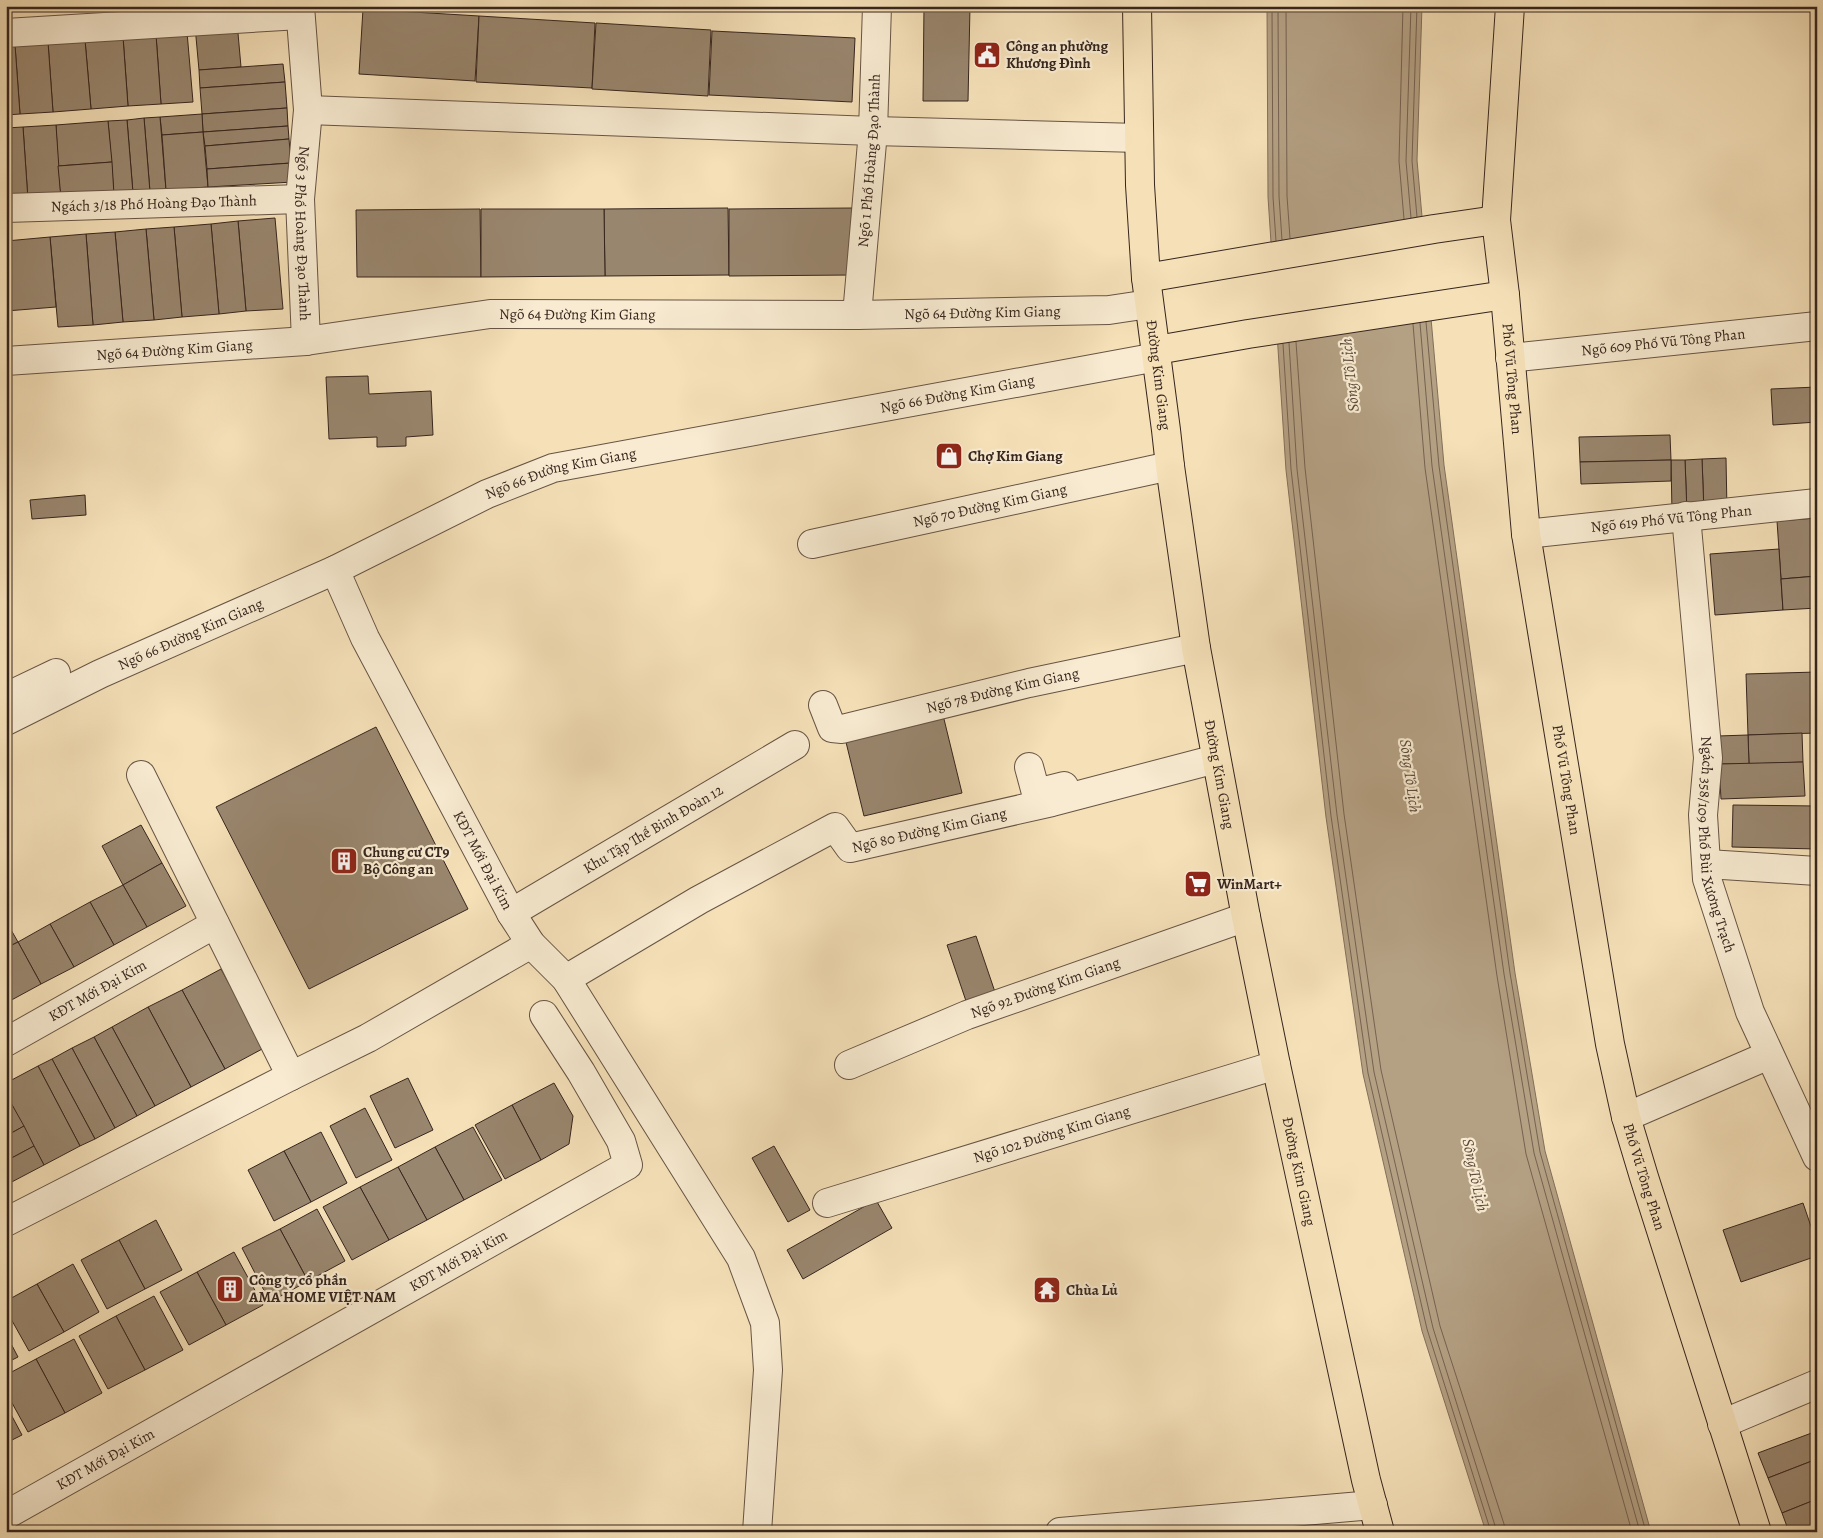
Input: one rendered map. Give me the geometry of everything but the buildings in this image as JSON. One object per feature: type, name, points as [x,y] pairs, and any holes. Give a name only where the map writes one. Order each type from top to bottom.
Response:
[{"type":"main road","name":"Đường Kim Giang","points":[[1137,6],[1140,185],[1148,291],[1170,466],[1196,648],[1246,918],[1276,1065],[1380,1532]]},
{"type":"main road","name":"Phố Vũ Tông Phan","points":[[1510,6],[1496,220],[1505,295],[1526,534],[1610,1044],[1626,1116],[1756,1532]]},
{"type":"main road","points":[[1148,291],[1236,263],[1496,220]]},
{"type":"main road","points":[[1157,354],[1248,334],[1505,295]]},
{"type":"street","name":"Ngõ 1 Phố Hoàng Đạo Thành","points":[[857,314],[873,131],[877,6]]},
{"type":"street","points":[[6,33],[300,10]]},
{"type":"street","name":"Ngõ 3 Phố Hoàng Đạo Thành","points":[[300,10],[308,110],[300,199],[306,341]]},
{"type":"street","points":[[308,110],[873,131],[1139,138]]},
{"type":"street","name":"Ngách 3/18 Phố Hoàng Đạo Thành","points":[[6,208],[300,199]]},
{"type":"street","name":"Ngõ 64 Đường Kim Giang","points":[[6,361],[306,341],[490,314],[857,314],[1109,310],[1148,291]]},
{"type":"street","name":"Ngõ 609 Phố Vũ Tông Phan","points":[[1510,358],[1817,326]]},
{"type":"street","name":"Ngõ 66 Đường Kim Giang","points":[[6,721],[100,674],[336,570],[487,494],[553,468],[1157,354]]},
{"type":"street","name":"Ngõ 70 Đường Kim Giang","points":[[812,544],[1170,466]]},
{"type":"street","name":"Ngõ 619 Phố Vũ Tông Phan","points":[[1526,534],[1817,503]]},
{"type":"street","name":"Ngách 358/109 Phố Bùi Xương Trạch","points":[[1686,516],[1708,758],[1703,815],[1707,879],[1750,1012],[1817,1157]]},
{"type":"street","name":"KĐT Mới Đại Kim","points":[[336,570],[365,638],[511,913],[532,944],[566,979],[741,1258],[765,1323],[768,1370],[757,1532]]},
{"type":"street","name":"Ngõ 78 Đường Kim Giang","points":[[824,705],[832,728],[842,729],[1028,683],[1196,648]]},
{"type":"street","points":[[6,697],[56,673]]},
{"type":"street","name":"Khu Tập Thể Binh Đoàn 12","points":[[511,913],[795,745]]},
{"type":"street","points":[[1029,767],[1036,793],[1216,752]]},
{"type":"street","name":"Ngõ 80 Đường Kim Giang","points":[[566,979],[699,900],[835,827],[850,848],[1052,802],[1216,752]]},
{"type":"street","points":[[141,775],[291,1076]]},
{"type":"street","points":[[1706,864],[1817,871]]},
{"type":"street","name":"Ngõ 92 Đường Kim Giang","points":[[849,1065],[967,1014],[1246,918]]},
{"type":"street","name":"KĐT Mới Đại Kim","points":[[6,1042],[214,924]]},
{"type":"street","points":[[6,1222],[368,1038],[532,944]]},
{"type":"street","name":"KĐT Mới Đại Kim","points":[[6,1515],[628,1166],[622,1141],[544,1015]]},
{"type":"street","points":[[1626,1116],[1769,1054]]},
{"type":"street","name":"Ngõ 102 Đường Kim Giang","points":[[827,1203],[1276,1065]]},
{"type":"street","points":[[1722,1424],[1817,1384]]},
{"type":"street","points":[[1060,1532],[1373,1505]]},
{"type":"water","name":"Sông Tô Lịch","points":[[1267,6],[1422,6],[1417,160],[1444,465],[1515,973],[1545,1151],[1651,1532],[1486,1532],[1422,1331],[1363,1074],[1326,817],[1286,470],[1268,197]]},
{"type":"pier","points":[[1426,230],[1432,305],[1274,330],[1270,257]]},
{"type":"place","name":"Công an phường Khương Đình","points":[[987,55]]},
{"type":"place","name":"Chợ Kim Giang","points":[[949,456]]},
{"type":"place","name":"Chung cư CT9 Bộ Công an","points":[[344,861]]},
{"type":"place","name":"WinMart+","points":[[1198,884]]},
{"type":"place","name":"Công ty cổ phần AMA HOME VIỆT NAM","points":[[230,1289]]},
{"type":"place","name":"Chùa Lủ","points":[[1047,1290]]}]
